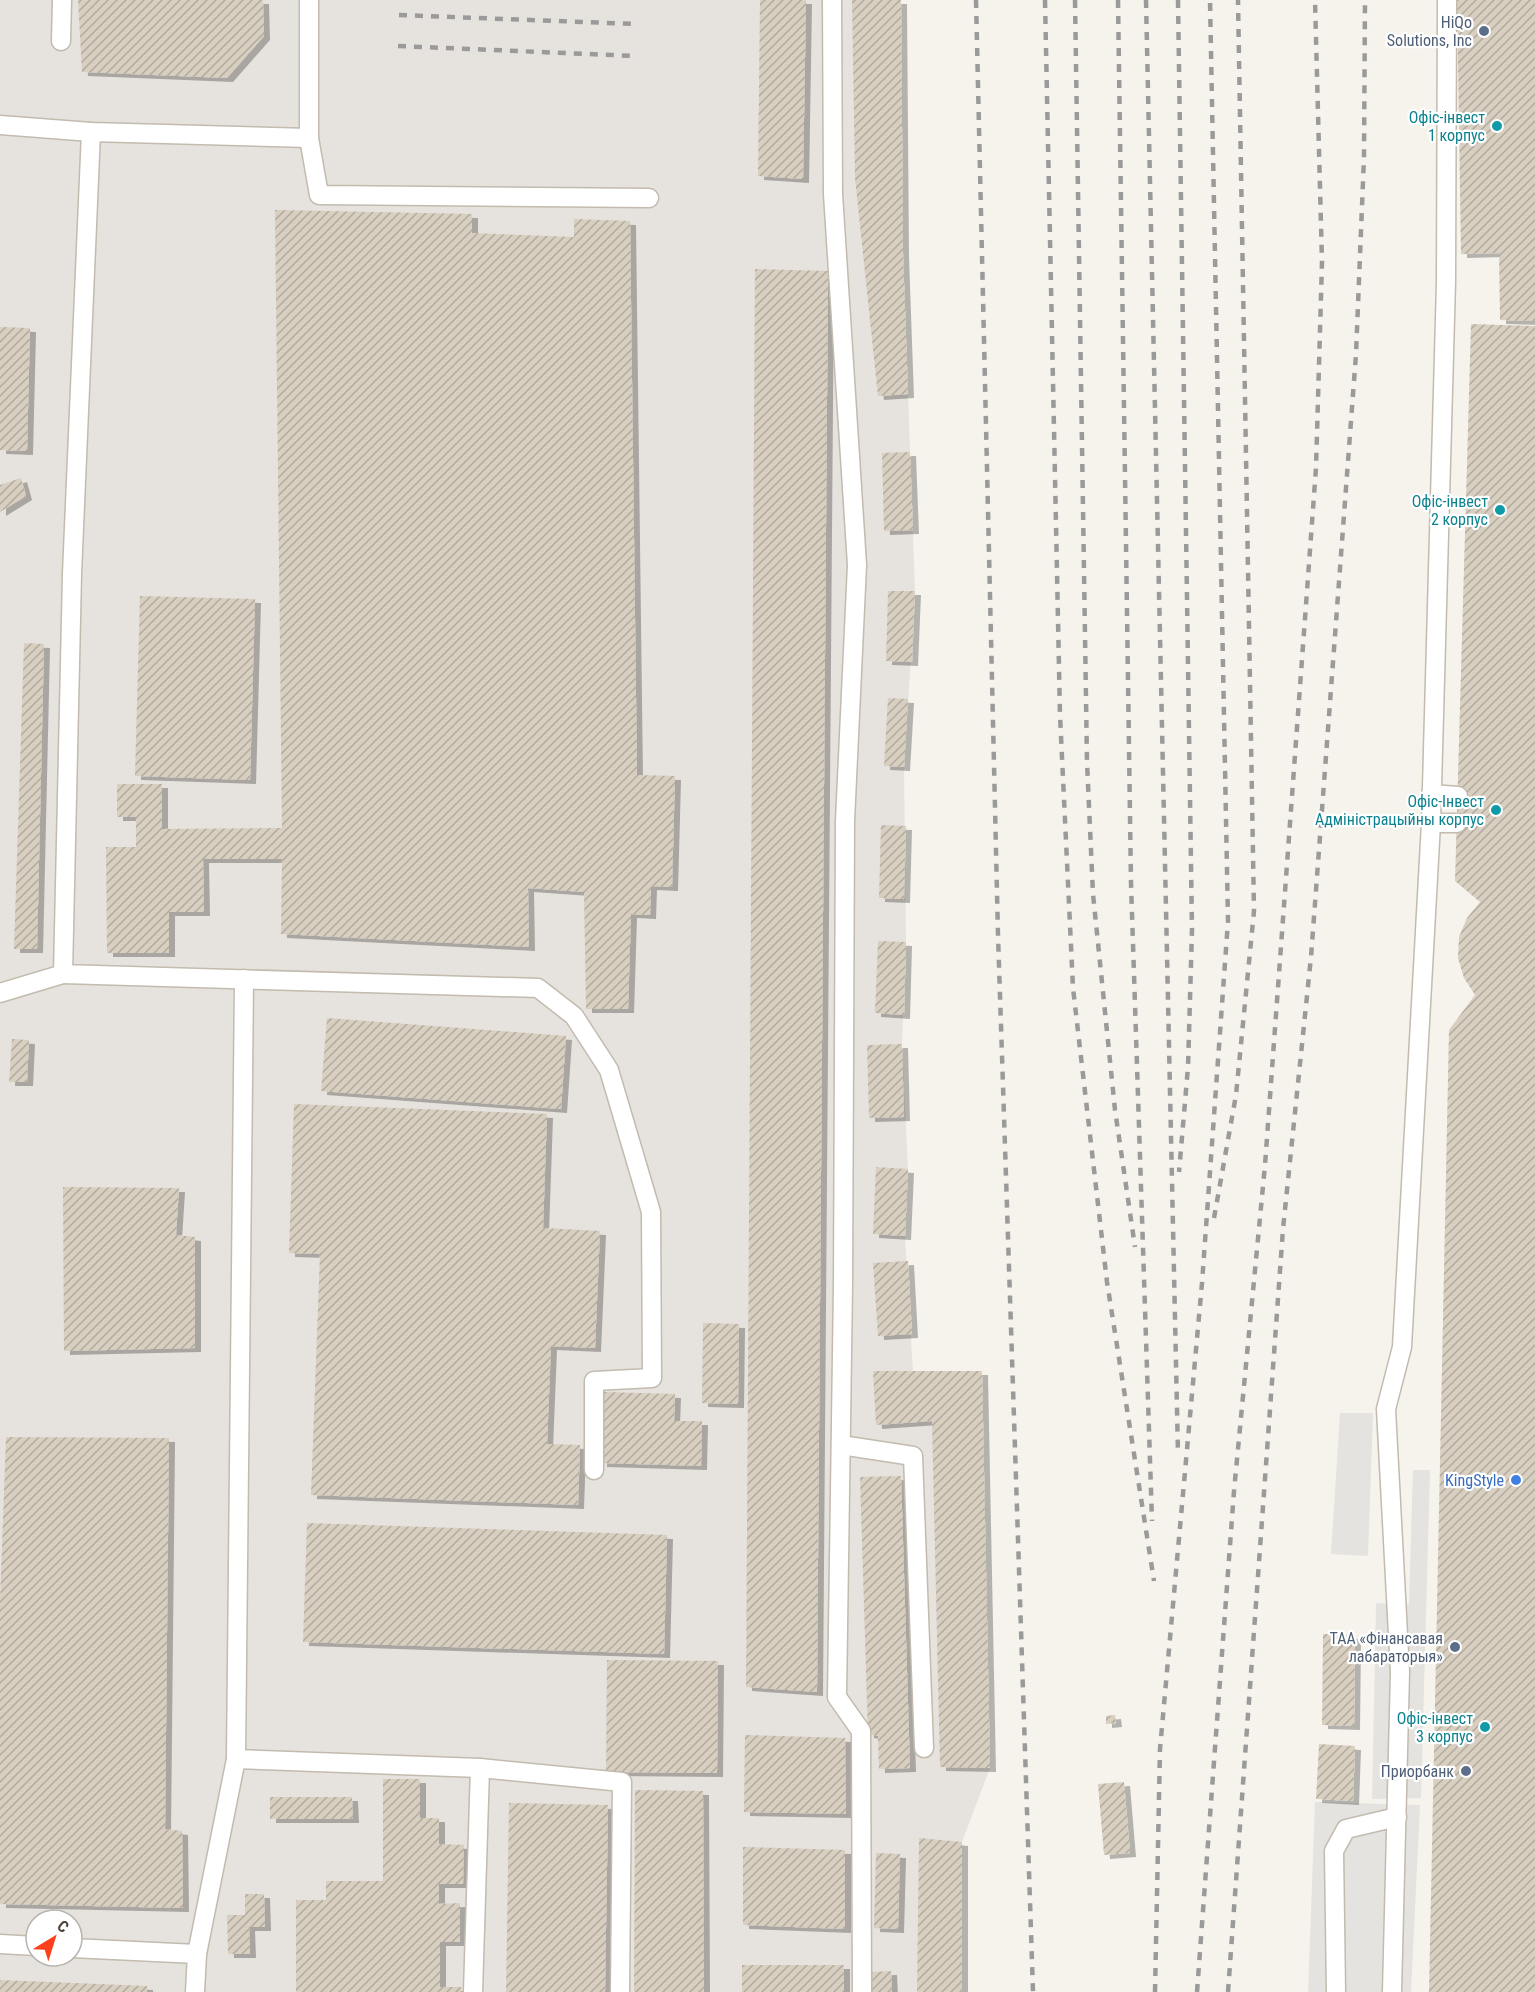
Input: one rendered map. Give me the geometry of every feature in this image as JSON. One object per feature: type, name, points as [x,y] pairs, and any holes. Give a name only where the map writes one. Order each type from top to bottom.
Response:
[{"type":"lane","points":[[61,41],[62,0]]},
{"type":"lane","points":[[309,0],[309,138],[319,195],[649,198]]},
{"type":"lane","points":[[832,0],[833,194],[857,565],[845,821],[842,1445],[837,1697],[861,1731],[862,1992]]},
{"type":"lane","points":[[1392,1992],[1400,1672],[1386,1409],[1401,1347],[1431,823],[1446,282],[1447,0]]},
{"type":"lane","points":[[0,125],[91,132],[309,138]]},
{"type":"lane","points":[[63,974],[72,574],[91,132]]},
{"type":"lane","points":[[1431,794],[1458,796]]},
{"type":"lane","points":[[1431,823],[1457,823]]},
{"type":"lane","points":[[0,993],[63,974],[538,988],[574,1016],[609,1070],[651,1212],[652,1378],[594,1381],[594,1470]]},
{"type":"lane","points":[[195,1992],[197,1954],[236,1759],[244,979]]},
{"type":"lane","points":[[842,1445],[913,1456],[924,1748]]},
{"type":"lane","points":[[236,1759],[480,1768],[622,1782],[620,1992]]},
{"type":"lane","points":[[473,1992],[480,1768]]},
{"type":"lane","points":[[1336,1992],[1334,1851],[1346,1829],[1397,1817]]},
{"type":"lane","points":[[0,1944],[24,1945]]},
{"type":"lane","points":[[84,1949],[197,1954]]},
{"type":"shaded area","points":[[0,0],[901,0],[903,253],[915,591],[904,767],[906,942],[902,1044],[908,1169],[905,1236],[913,1372],[982,1371],[990,1768],[962,1842],[962,1992],[0,1992]]},
{"type":"shaded area","points":[[1340,1413],[1373,1413],[1368,1556],[1331,1554]]},
{"type":"shaded area","points":[[1413,1470],[1430,1470],[1421,1798],[1372,1799],[1376,1603],[1409,1605]]},
{"type":"shaded area","points":[[1315,1802],[1420,1805],[1411,1992],[1308,1992]]},
{"type":"building","points":[[78,0],[263,0],[264,36],[227,78],[82,72]]},
{"type":"building","points":[[760,0],[806,0],[803,179],[758,176]]},
{"type":"building","points":[[852,0],[901,0],[903,253],[908,394],[878,396],[855,178]]},
{"type":"building","name":"Офіс-інвест 1 корпус","points":[[1457,0],[1535,0],[1535,321],[1500,320],[1499,253],[1461,254]]},
{"type":"building","points":[[275,210],[472,214],[472,233],[574,237],[574,219],[630,221],[637,775],[675,776],[672,887],[651,886],[650,915],[631,914],[628,1009],[586,1009],[584,892],[528,888],[529,947],[281,934],[282,859],[203,859],[204,912],[169,912],[169,953],[107,953],[106,847],[136,847],[136,817],[117,817],[117,784],[162,784],[162,829],[282,828]]},
{"type":"building","points":[[755,269],[828,271],[817,1692],[746,1687]]},
{"type":"building","points":[[1471,324],[1535,326],[1535,1992],[1429,1992],[1449,1030],[1475,995],[1464,978],[1458,958],[1459,937],[1467,918],[1480,902],[1455,881]]},
{"type":"building","points":[[0,327],[30,328],[27,451],[0,450]]},
{"type":"building","points":[[910,452],[913,530],[884,531],[882,453]]},
{"type":"building","points":[[21,478],[26,496],[0,512],[0,485]]},
{"type":"building","points":[[888,591],[915,591],[912,662],[886,661]]},
{"type":"building","points":[[140,596],[255,599],[250,780],[135,776]]},
{"type":"building","points":[[24,643],[44,644],[37,949],[14,949]]},
{"type":"building","points":[[888,698],[908,699],[904,767],[884,766]]},
{"type":"building","points":[[881,825],[906,826],[904,899],[879,898]]},
{"type":"building","points":[[878,941],[906,942],[904,1015],[875,1013]]},
{"type":"building","points":[[327,1018],[566,1036],[561,1109],[321,1091]]},
{"type":"building","points":[[12,1039],[29,1040],[27,1082],[9,1082]]},
{"type":"building","points":[[902,1044],[904,1117],[869,1118],[867,1045]]},
{"type":"building","points":[[294,1104],[547,1114],[543,1228],[600,1231],[595,1348],[551,1346],[547,1444],[580,1445],[578,1505],[311,1495],[320,1254],[289,1253]]},
{"type":"building","points":[[876,1167],[908,1169],[905,1236],[873,1234]]},
{"type":"building","points":[[63,1187],[179,1188],[176,1235],[195,1237],[195,1348],[64,1351]]},
{"type":"building","points":[[908,1261],[912,1334],[878,1336],[873,1263]]},
{"type":"building","points":[[703,1323],[739,1324],[738,1404],[702,1403]]},
{"type":"building","points":[[873,1371],[982,1371],[990,1768],[940,1767],[932,1421],[876,1425]]},
{"type":"building","points":[[604,1392],[675,1394],[674,1421],[702,1421],[701,1466],[601,1463]]},
{"type":"building","points":[[6,1437],[169,1438],[165,1829],[182,1831],[183,1908],[0,1904],[0,1601]]},
{"type":"building","points":[[901,1476],[910,1768],[879,1769],[878,1736],[868,1734],[860,1477]]},
{"type":"building","points":[[307,1523],[667,1535],[664,1654],[303,1642]]},
{"type":"building","points":[[1323,1634],[1355,1635],[1354,1726],[1322,1725]]},
{"type":"building","points":[[607,1660],[718,1661],[717,1773],[606,1772]]},
{"type":"building","points":[[1115,1715],[1116,1723],[1106,1724],[1106,1716]]},
{"type":"building","points":[[745,1735],[845,1738],[846,1814],[744,1812]]},
{"type":"building","points":[[1319,1744],[1355,1746],[1353,1801],[1316,1799]]},
{"type":"building","points":[[383,1779],[420,1779],[420,1818],[439,1818],[439,1844],[464,1845],[463,1884],[439,1884],[439,1904],[460,1903],[460,1942],[440,1942],[440,1987],[461,1987],[461,1992],[296,1992],[296,1900],[326,1900],[326,1881],[383,1881]]},
{"type":"building","points":[[1124,1782],[1130,1853],[1104,1855],[1098,1784]]},
{"type":"building","points":[[635,1790],[703,1791],[704,1992],[634,1992]]},
{"type":"building","points":[[270,1797],[352,1797],[353,1819],[270,1819]]},
{"type":"building","points":[[509,1803],[608,1805],[605,1992],[506,1992]]},
{"type":"building","points":[[919,1838],[962,1842],[962,1992],[917,1992]]},
{"type":"building","points":[[743,1847],[845,1850],[845,1929],[743,1925]]},
{"type":"building","points":[[876,1853],[900,1854],[898,1929],[874,1928]]},
{"type":"building","points":[[245,1894],[264,1894],[265,1927],[249,1927],[250,1954],[228,1954],[227,1915],[245,1915]]},
{"type":"building","points":[[742,1965],[844,1965],[844,1992],[742,1992]]},
{"type":"building","points":[[891,1971],[892,1992],[870,1992],[869,1972]]},
{"type":"building","points":[[0,1980],[147,1986],[147,1992],[0,1992]]},
{"type":"railway","points":[[976,0],[998,935],[1033,1992]]},
{"type":"railway","points":[[1045,0],[1060,715],[1073,988],[1107,1282],[1154,1581]]},
{"type":"railway","points":[[1075,0],[1087,762],[1093,894],[1115,1110],[1135,1247]]},
{"type":"railway","points":[[1118,0],[1131,883],[1152,1521]]},
{"type":"railway","points":[[1146,0],[1178,1454]]},
{"type":"railway","points":[[1178,0],[1192,930],[1188,1067],[1179,1172]]},
{"type":"railway","points":[[1155,1992],[1160,1749],[1202,1283],[1228,921],[1210,0]]},
{"type":"railway","points":[[1214,1218],[1236,1095],[1254,911],[1238,0]]},
{"type":"railway","points":[[1197,1992],[1234,1491],[1265,1165],[1316,468],[1322,262],[1315,0]]},
{"type":"railway","points":[[1228,1992],[1283,1229],[1311,957],[1356,354],[1364,157],[1365,0]]},
{"type":"railway","points":[[399,15],[636,24]]},
{"type":"railway","points":[[398,46],[636,56]]},
{"type":"place","name":"HiQo Solutions, Inc","points":[[1484,31]]},
{"type":"place","name":"Офіс-інвест 1 корпус","points":[[1497,126]]},
{"type":"place","name":"Офіс-інвест 2 корпус","points":[[1500,510]]},
{"type":"place","name":"Офіс-Інвест Адміністрацыйны корпус","points":[[1496,810]]},
{"type":"place","name":"KingStyle","points":[[1516,1480]]},
{"type":"place","name":"ТАА «Фінансавая лабараторыя»","points":[[1455,1647]]},
{"type":"place","name":"Офіс-інвест 3 корпус","points":[[1485,1727]]},
{"type":"place","name":"Приорбанк","points":[[1466,1771]]}]
